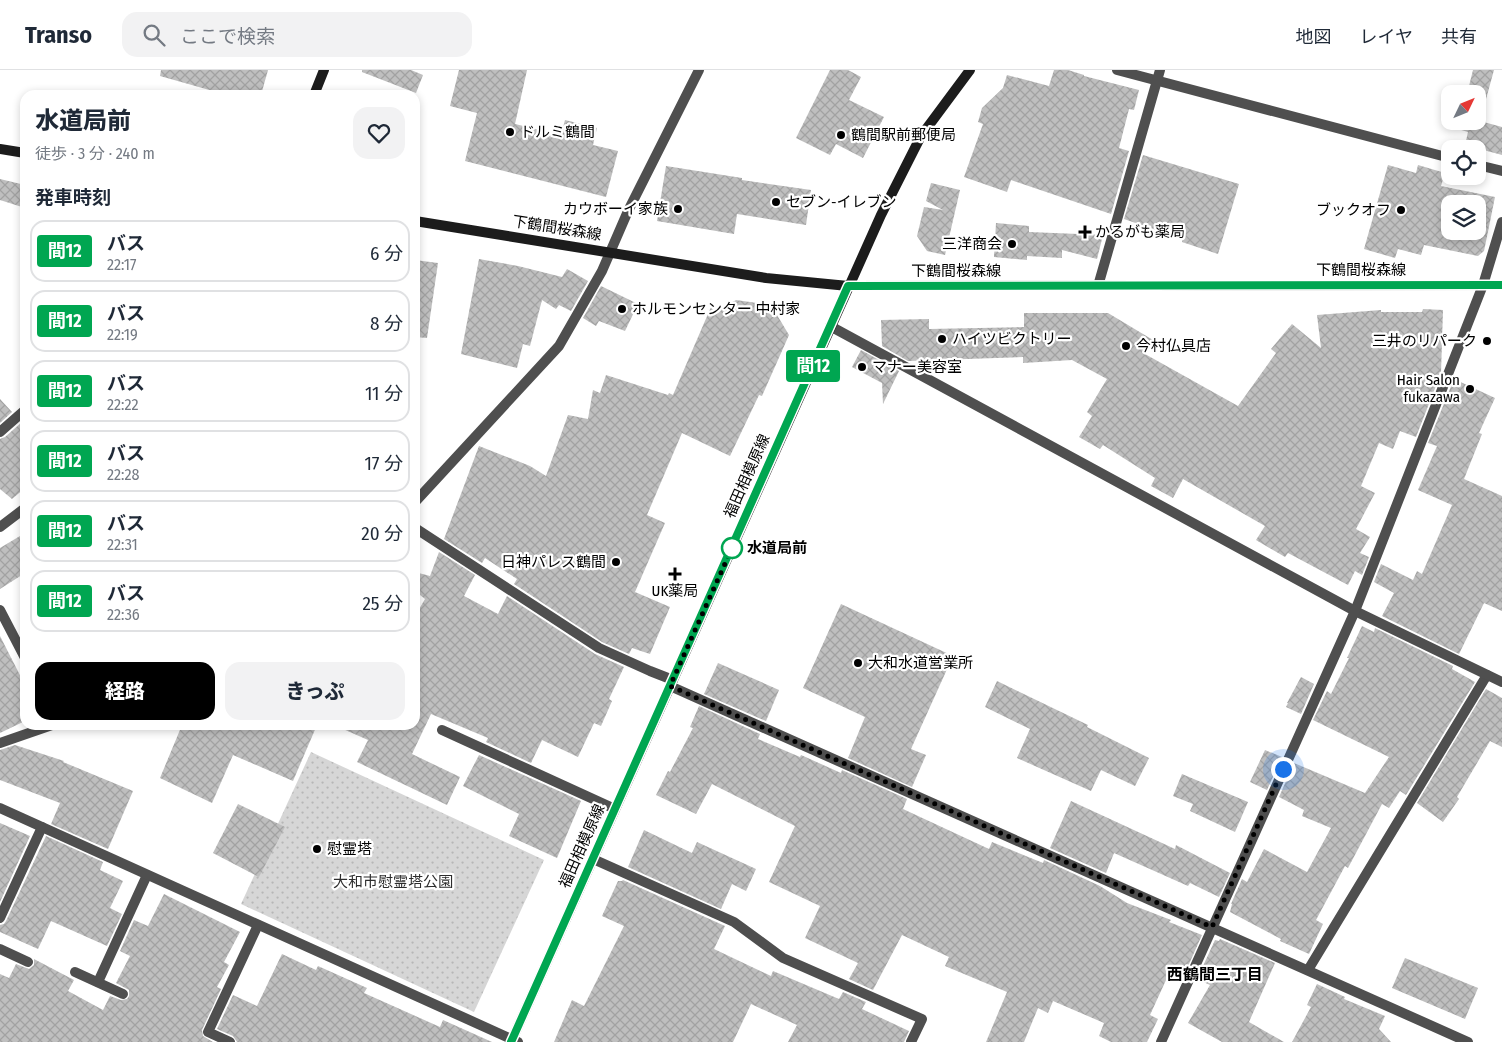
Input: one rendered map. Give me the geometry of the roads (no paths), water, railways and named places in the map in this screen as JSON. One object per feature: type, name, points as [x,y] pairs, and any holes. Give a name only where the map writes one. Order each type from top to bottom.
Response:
[{"type":"street","points":[[316,90],[324,70]]},
{"type":"street","points":[[420,497],[559,346],[602,271],[628,211],[698,70]]},
{"type":"street","name":"福田相模原線","points":[[514,1041],[615,809],[881,215],[921,136],[970,70]]},
{"type":"street","points":[[1117,70],[1441,156]]},
{"type":"street","points":[[1098,286],[1160,70]]},
{"type":"street","points":[[0,149],[20,152]]},
{"type":"street","points":[[1486,167],[1502,172]]},
{"type":"street","name":"下鶴間桜森線","points":[[420,222],[766,278],[848,286],[1502,284]]},
{"type":"street","points":[[1161,1042],[1354,611],[1483,285],[1502,222]]},
{"type":"street","points":[[830,326],[1354,611],[1502,682]]},
{"type":"street","points":[[0,432],[20,414]]},
{"type":"street","points":[[0,527],[20,512]]},
{"type":"street","points":[[420,531],[599,648],[650,671],[671,683],[1468,1042]]},
{"type":"street","points":[[0,610],[20,648]]},
{"type":"street","points":[[1308,970],[1487,675]]},
{"type":"street","points":[[0,743],[38,730]]},
{"type":"street","points":[[442,730],[615,809]]},
{"type":"street","points":[[0,808],[514,1041]]},
{"type":"street","points":[[0,918],[42,827]]},
{"type":"street","points":[[593,859],[734,922],[783,958],[922,1019],[911,1042]]},
{"type":"street","points":[[98,982],[148,875]]},
{"type":"street","points":[[230,1042],[208,1032],[258,925]]},
{"type":"street","points":[[0,948],[28,962]]},
{"type":"street","points":[[76,972],[123,994]]},
{"type":"place","name":"ドルミ鶴間","points":[[510,132]]},
{"type":"place","name":"鶴間駅前郵便局","points":[[841,135]]},
{"type":"place","name":"セブン-イレブン","points":[[776,202]]},
{"type":"place","name":"カウボーイ家族","points":[[678,209]]},
{"type":"place","name":"ブックオフ","points":[[1401,210]]},
{"type":"place","name":"かるがも薬局","points":[[1085,232]]},
{"type":"place","name":"三洋商会","points":[[1012,244]]},
{"type":"place","name":"ホルモンセンター 中村家","points":[[622,309]]},
{"type":"place","name":"ハイツビクトリー","points":[[942,339]]},
{"type":"place","name":"三井のリパーク","points":[[1487,341]]},
{"type":"place","name":"今村仏具店","points":[[1126,346]]},
{"type":"place","name":"マナー美容室","points":[[862,367]]},
{"type":"place","name":"Hair Salon fukazawa","points":[[1470,389]]},
{"type":"place","name":"水道局前","points":[[732,548]]},
{"type":"place","name":"日神パレス鶴間","points":[[616,562]]},
{"type":"place","name":"UK薬局","points":[[675,574]]},
{"type":"place","name":"大和水道営業所","points":[[858,663]]},
{"type":"place","name":"慰霊塔","points":[[317,849]]},
{"type":"district","name":"西鶴間三丁目","points":[[1215,974]]},
{"type":"park label","name":"大和市慰霊塔公園","points":[[393,882]]}]
